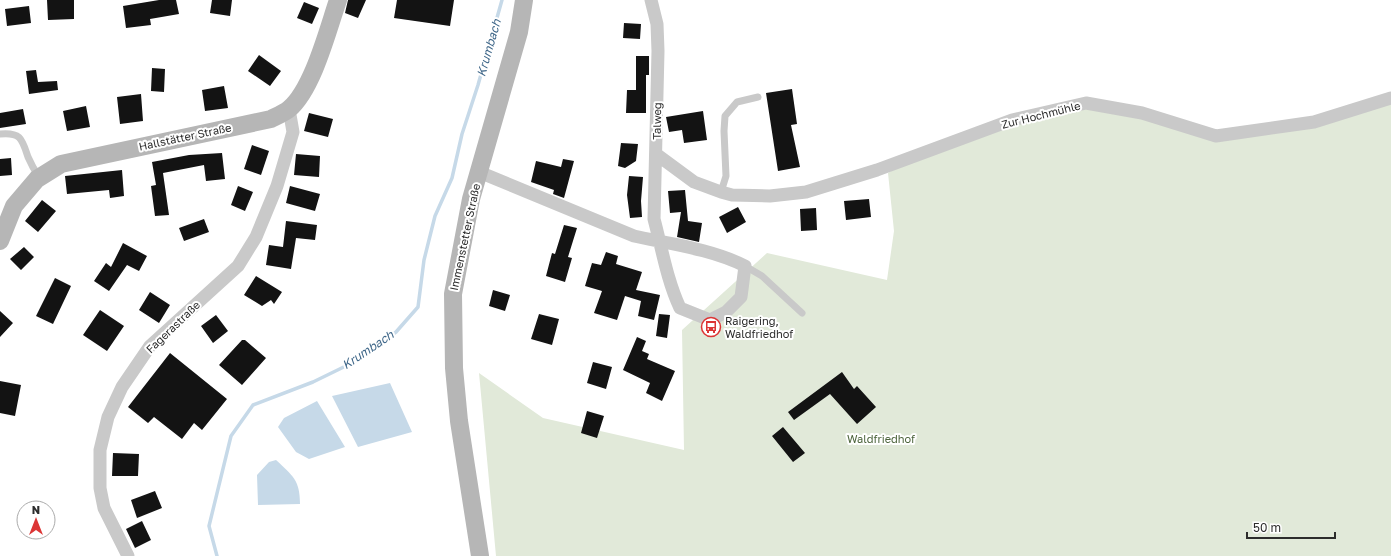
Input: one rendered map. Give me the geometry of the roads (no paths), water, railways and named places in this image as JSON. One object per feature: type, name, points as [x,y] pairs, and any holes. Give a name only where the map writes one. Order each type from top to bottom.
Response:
[{"type":"main road","name":"Hallstätter Straße","points":[[0,241],[14,206],[39,178],[61,164],[271,119],[289,109],[300,96],[312,74],[338,0]]},
{"type":"main road","name":"Immenstetter Straße","points":[[480,556],[463,456],[454,368],[453,294],[471,199],[519,32],[524,0]]},
{"type":"street","name":"Talweg","points":[[651,0],[657,24],[658,51],[654,219],[672,290],[680,308],[710,320],[726,312],[741,297],[744,266]]},
{"type":"street","name":"Zur Hochmühle","points":[[656,154],[694,182],[721,192],[732,195],[770,196],[806,192],[877,170],[1012,120],[1086,104],[1142,113],[1216,136],[1314,122],[1391,98]]},
{"type":"street","name":"Fagerastraße","points":[[128,556],[104,508],[100,488],[100,450],[108,417],[122,387],[150,346],[238,266],[256,237],[277,186],[293,132],[289,109]]},
{"type":"street","points":[[479,172],[634,236],[729,258],[744,266]]},
{"type":"lane","points":[[721,192],[726,176],[724,131],[725,116],[737,102],[758,97]]},
{"type":"lane","points":[[0,134],[15,134],[21,139],[30,162],[39,178]]},
{"type":"lane","points":[[744,266],[762,276],[802,313]]},
{"type":"water","points":[[390,383],[412,432],[358,447],[332,396]]},
{"type":"water","points":[[317,401],[345,447],[309,459],[296,452],[278,427],[284,418]]},
{"type":"water","points":[[276,460],[287,470],[297,484],[299,489],[300,504],[258,505],[257,475],[269,462]]},
{"type":"waterway","name":"Krumbach","points":[[217,556],[209,526],[231,436],[253,405],[313,382],[354,362],[396,332],[418,307],[424,260],[435,216],[452,178],[462,134],[478,85],[502,0]]},
{"type":"place","name":"Raigering, Waldfriedhof","points":[[711,327]]},
{"type":"park label","name":"Waldfriedhof","points":[[881,439]]}]
